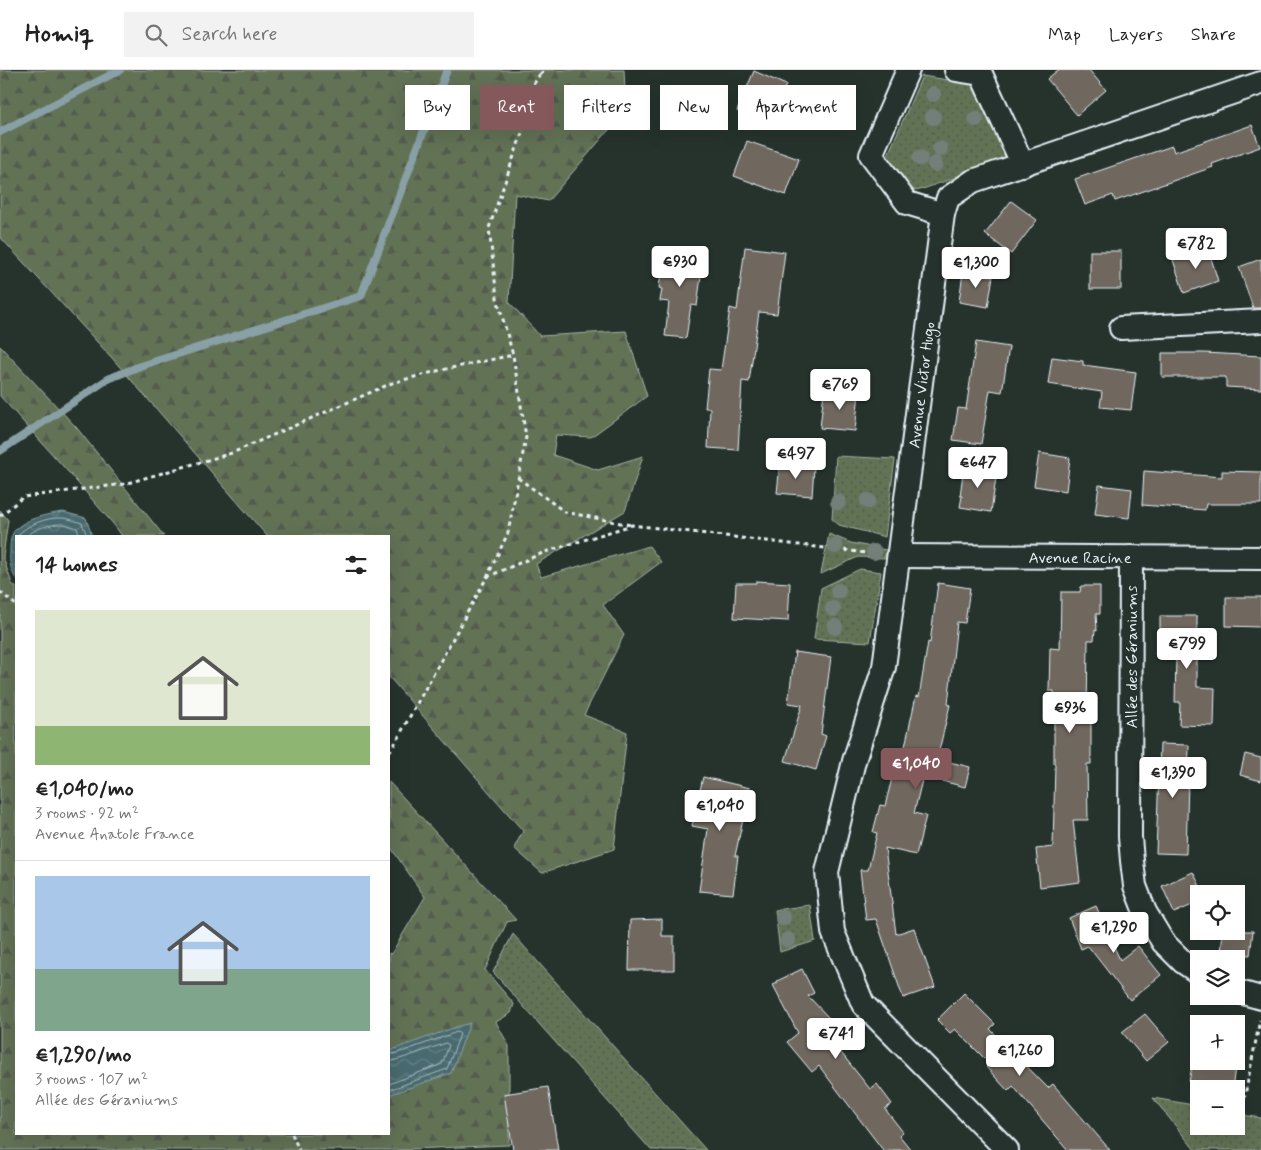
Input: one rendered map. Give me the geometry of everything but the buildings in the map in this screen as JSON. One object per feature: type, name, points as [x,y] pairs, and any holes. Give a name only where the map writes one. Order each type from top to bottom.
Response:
[{"type":"street","points":[[908,70],[871,155],[907,203],[943,214]]},
{"type":"street","points":[[956,70],[981,74],[1023,165]]},
{"type":"street","points":[[1255,70],[1261,83]]},
{"type":"street","name":"Avenue Victor Hugo","points":[[1007,1150],[863,1004],[833,932],[827,872],[854,761],[884,667],[943,214],[948,198],[973,181],[1261,83]]},
{"type":"street","points":[[1121,328],[1261,321]]},
{"type":"street","name":"Avenue Racine","points":[[899,556],[1261,558]]},
{"type":"street","name":"Allée des Géraniums","points":[[1131,557],[1130,836],[1135,886],[1145,912],[1163,942],[1190,967]]},
{"type":"street","points":[[1245,994],[1261,998]]},
{"type":"path","points":[[390,751],[487,577],[508,532],[526,437],[513,355],[497,298],[489,228],[522,133],[525,98],[540,72],[546,70]]},
{"type":"path","points":[[0,516],[24,497],[124,484],[232,453],[392,383],[437,371],[513,355]]},
{"type":"path","points":[[518,478],[565,512],[632,525],[899,556]]},
{"type":"path","points":[[487,577],[545,552],[632,525]]},
{"type":"path","points":[[0,592],[15,604]]},
{"type":"path","points":[[1245,1095],[1261,1014]]},
{"type":"path","points":[[292,1135],[299,1150]]},
{"type":"green space","points":[[0,70],[624,70],[625,85],[564,85],[564,130],[609,130],[548,201],[515,194],[509,302],[540,336],[626,331],[647,396],[591,437],[556,435],[553,455],[598,470],[643,456],[625,511],[536,564],[541,577],[649,546],[661,562],[603,605],[624,635],[584,715],[627,732],[614,849],[542,873],[514,848],[523,831],[390,678],[390,535],[266,535],[112,358],[0,237]]},
{"type":"green space","points":[[922,76],[975,84],[1006,152],[1003,161],[916,191],[906,184],[887,157]]},
{"type":"green space","points":[[0,346],[76,427],[163,535],[121,535],[0,396]]},
{"type":"green space","points":[[836,456],[895,459],[885,537],[839,525],[832,519]]},
{"type":"green space","points":[[0,510],[8,520],[3,557],[12,584],[15,586],[15,1135],[390,1135],[390,954],[425,897],[390,846],[390,783],[516,920],[507,922],[485,970],[514,1004],[511,1013],[496,1022],[509,1046],[509,1145],[410,1150],[0,1150]]},
{"type":"green space","points":[[829,534],[851,543],[886,550],[885,558],[858,557],[821,574]]},
{"type":"green space","points":[[860,569],[881,572],[870,642],[814,639],[821,588]]},
{"type":"green space","points":[[810,905],[815,941],[780,952],[775,910]]},
{"type":"green space","points":[[513,934],[706,1150],[651,1150],[493,972]]},
{"type":"green space","points":[[1153,1098],[1190,1104],[1190,1135],[1245,1135],[1245,1115],[1261,1118],[1261,1150],[1195,1150]]},
{"type":"water","points":[[63,512],[86,518],[92,535],[15,535],[15,577],[10,559],[10,542],[13,533],[22,524],[43,516]]},
{"type":"water","points":[[470,1023],[451,1073],[390,1095],[390,1051]]},
{"type":"waterway","points":[[0,132],[120,70]]},
{"type":"waterway","points":[[0,451],[108,379],[140,366],[361,296],[447,70]]}]
